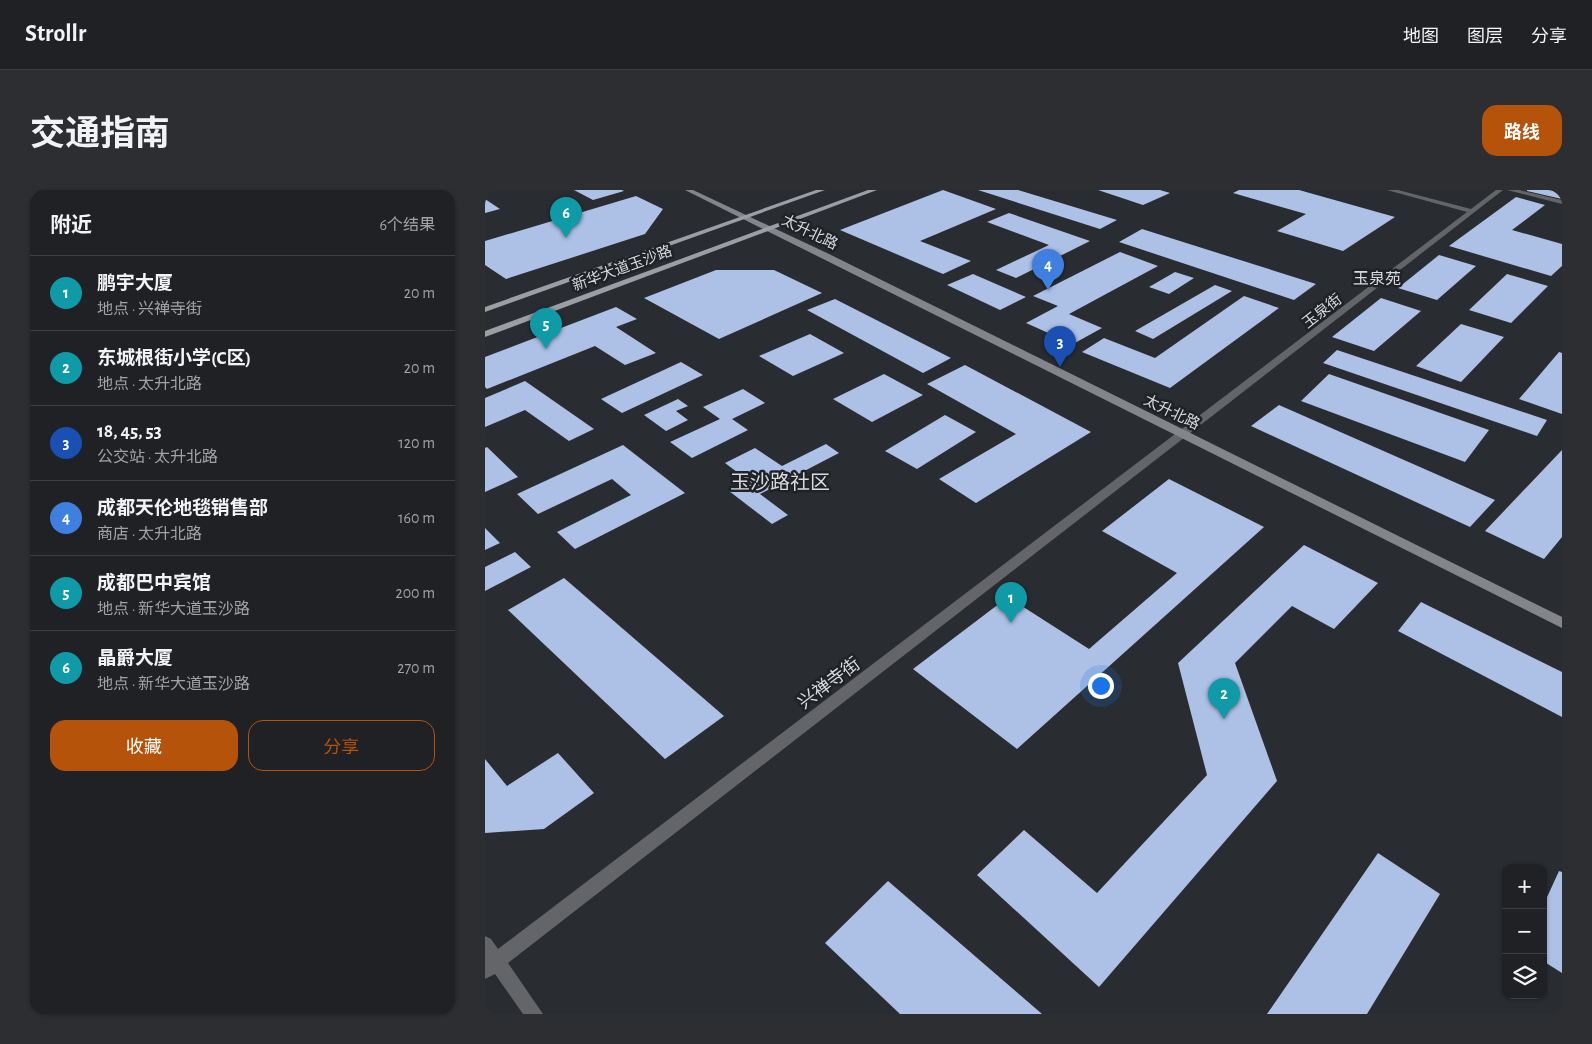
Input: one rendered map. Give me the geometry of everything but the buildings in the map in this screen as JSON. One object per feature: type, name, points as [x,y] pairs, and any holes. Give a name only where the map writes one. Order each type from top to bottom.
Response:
[{"type":"main road","name":"太升北路","points":[[688,190],[1562,622]]},
{"type":"main road","name":"新华大道玉沙路","points":[[485,310],[822,190]]},
{"type":"main road","name":"新华大道玉沙路","points":[[485,334],[874,190]]},
{"type":"street","points":[[1390,190],[1472,211]]},
{"type":"street","name":"玉泉街","points":[[1184,435],[1500,190]]},
{"type":"street","points":[[1510,190],[1562,202]]},
{"type":"street","name":"兴禅寺街","points":[[491,966],[1184,435]]},
{"type":"street","points":[[485,945],[491,966],[534,1014]]},
{"type":"place","name":"晶爵大厦","points":[[566,238]]},
{"type":"place","name":"成都天伦地毯销售部","points":[[1048,290]]},
{"type":"place","name":"成都巴中宾馆","points":[[546,349]]},
{"type":"place","name":"18, 45, 53","points":[[1060,367]]},
{"type":"place","name":"鹏宇大厦","points":[[1011,623]]},
{"type":"place","name":"东城根街小学(C区)","points":[[1224,719]]},
{"type":"district","name":"玉泉苑","points":[[1377,278]]},
{"type":"district","name":"玉沙路社区","points":[[780,482]]}]
